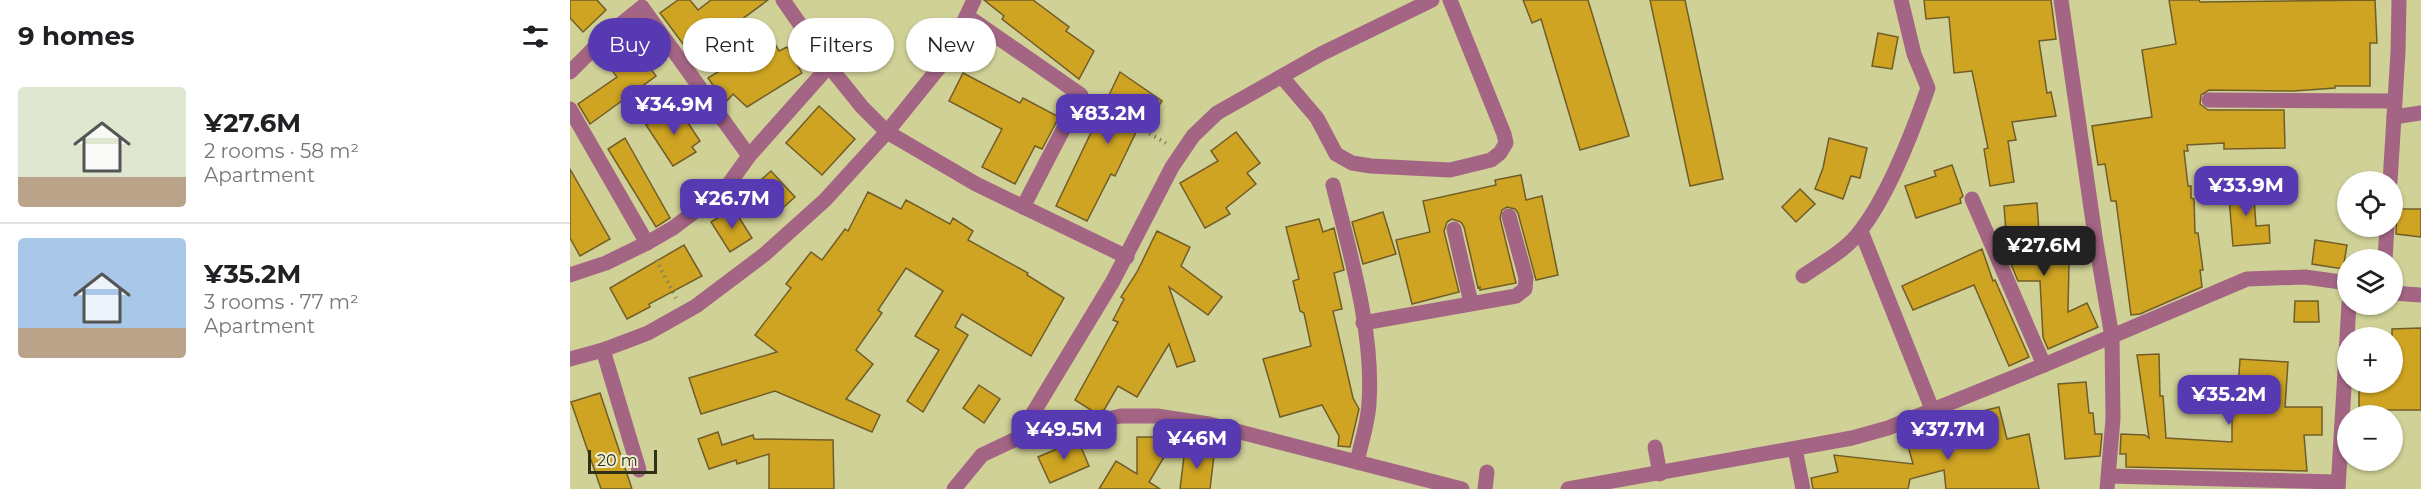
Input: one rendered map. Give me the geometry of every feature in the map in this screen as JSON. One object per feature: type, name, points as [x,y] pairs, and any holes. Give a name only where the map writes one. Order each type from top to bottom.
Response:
[{"type":"street","points":[[783,0],[796,18]]},
{"type":"street","points":[[570,359],[603,350],[648,333],[696,306],[765,254],[825,200],[886,132],[946,59],[974,0]]},
{"type":"street","points":[[1018,438],[1127,257],[1172,167],[1193,136],[1217,112],[1322,54],[1432,0]]},
{"type":"street","points":[[1282,77],[1317,118],[1336,154],[1352,163],[1450,170],[1491,160],[1500,153],[1506,143],[1504,134],[1450,0]]},
{"type":"street","points":[[1803,276],[1842,249],[1861,231],[1879,201],[1914,128],[1928,88],[1914,54],[1901,0]]},
{"type":"street","points":[[2061,0],[2112,337],[2113,419],[2108,483],[2338,485],[2348,315]]},
{"type":"street","points":[[2391,171],[2399,0]]},
{"type":"street","points":[[570,72],[606,36],[642,7],[749,156]]},
{"type":"street","points":[[967,16],[1081,95],[1023,207]]},
{"type":"street","points":[[570,275],[606,263],[647,243],[673,228],[726,188],[749,156],[824,72]]},
{"type":"street","points":[[834,72],[886,132],[976,184],[1127,257]]},
{"type":"street","points":[[2209,100],[2395,101]]},
{"type":"street","points":[[570,110],[647,243]]},
{"type":"street","points":[[2394,117],[2421,112]]},
{"type":"street","points":[[1333,185],[1354,270],[1370,364],[1369,405],[1357,462]]},
{"type":"street","points":[[1972,199],[2044,365]]},
{"type":"street","points":[[1363,323],[1516,296],[1525,289],[1526,278],[1509,216]]},
{"type":"street","points":[[1454,229],[1471,303]]},
{"type":"street","points":[[1861,231],[1932,409]]},
{"type":"street","points":[[1568,489],[1795,449],[1852,438],[1879,430],[2044,365],[2247,279],[2305,277],[2337,281]]},
{"type":"street","points":[[2403,293],[2421,295]]},
{"type":"street","points":[[603,350],[639,470]]},
{"type":"street","points":[[954,489],[982,455],[1018,438],[1121,416],[1157,416],[1209,424],[1462,489]]},
{"type":"street","points":[[1654,447],[1660,474]]},
{"type":"street","points":[[1795,449],[1803,489]]},
{"type":"street","points":[[1485,489],[1487,472]]},
{"type":"path","points":[[1081,95],[1171,146]]},
{"type":"path","points":[[647,243],[679,302]]},
{"type":"building","points":[[570,0],[597,0],[606,10],[598,18],[588,18],[588,27],[583,32],[570,18]]},
{"type":"building","points":[[678,0],[690,0],[698,10],[711,0],[768,0],[744,18],[683,18],[683,44],[671,28],[671,18],[664,18],[660,13]]},
{"type":"building","points":[[984,0],[1033,0],[1069,27],[1066,31],[1094,51],[1079,79],[1002,19],[1004,16]]},
{"type":"building","points":[[1523,0],[1588,0],[1629,136],[1580,150],[1541,19],[1532,23]]},
{"type":"building","points":[[1650,0],[1685,0],[1723,179],[1690,186]]},
{"type":"building","points":[[1924,0],[2051,0],[2056,39],[2039,41],[2047,93],[2051,92],[2056,116],[2012,122],[2016,140],[2008,141],[2014,182],[1990,186],[1984,149],[1988,148],[1972,71],[1954,73],[1949,17],[1926,19]]},
{"type":"building","points":[[2169,0],[2199,0],[2200,2],[2375,0],[2377,43],[2370,43],[2370,86],[2335,86],[2335,88],[2294,91],[2209,90],[2201,95],[2200,104],[2208,110],[2284,110],[2285,148],[2224,149],[2224,143],[2187,145],[2188,151],[2184,151],[2188,186],[2191,186],[2191,198],[2194,199],[2195,233],[2198,233],[2203,270],[2200,270],[2202,287],[2140,314],[2131,315],[2116,201],[2111,201],[2105,164],[2098,165],[2092,126],[2152,117],[2142,50],[2176,44]]},
{"type":"building","points":[[1878,33],[1898,37],[1892,69],[1872,66]]},
{"type":"building","points":[[776,46],[779,51],[787,47],[788,49],[788,72],[802,73],[747,107],[733,94],[725,103],[708,78],[718,72],[776,72]]},
{"type":"building","points":[[613,72],[653,72],[656,76],[590,124],[578,104],[617,77]]},
{"type":"building","points":[[1120,72],[1162,101],[1145,127],[1140,124],[1115,176],[1111,174],[1087,221],[1056,206]]},
{"type":"building","points":[[963,73],[1020,103],[1023,98],[1059,117],[1042,149],[1035,146],[1015,184],[982,167],[1002,129],[949,101]]},
{"type":"building","points":[[677,106],[700,141],[692,147],[696,152],[673,166],[646,125]]},
{"type":"building","points":[[819,106],[855,139],[822,175],[786,143]]},
{"type":"building","points":[[1236,132],[1260,163],[1247,173],[1256,184],[1226,208],[1230,214],[1205,228],[1180,183],[1218,161],[1211,151]]},
{"type":"building","points":[[625,138],[670,218],[656,227],[608,149]]},
{"type":"building","points":[[1829,138],[1867,148],[1860,178],[1851,176],[1843,199],[1815,189],[1823,168]]},
{"type":"building","points":[[1952,165],[1963,196],[1960,199],[1961,203],[1916,218],[1905,186],[1936,176],[1934,171]]},
{"type":"building","points":[[570,169],[610,239],[580,256],[570,238]]},
{"type":"building","points":[[771,171],[795,197],[775,215],[752,188]]},
{"type":"building","points":[[1521,175],[1526,200],[1542,196],[1558,275],[1536,280],[1518,213],[1515,209],[1507,207],[1502,210],[1500,218],[1516,283],[1480,290],[1480,287],[1478,288],[1464,227],[1461,222],[1452,219],[1447,222],[1444,231],[1459,292],[1412,304],[1396,240],[1430,232],[1423,201],[1496,185],[1495,180]]},
{"type":"building","points":[[2253,184],[2256,226],[2269,225],[2270,243],[2233,246],[2228,185]]},
{"type":"building","points":[[1800,189],[1815,204],[1796,222],[1782,207]]},
{"type":"building","points":[[868,192],[901,209],[906,200],[950,224],[953,218],[973,231],[968,240],[1028,273],[1027,275],[1064,298],[1031,356],[962,314],[955,327],[968,335],[923,412],[907,401],[939,350],[915,336],[943,291],[906,268],[878,310],[882,313],[856,350],[873,364],[846,399],[880,415],[872,432],[775,391],[701,414],[689,378],[777,352],[755,335],[791,288],[786,284],[811,252],[822,260],[845,229],[848,231]]},
{"type":"building","points":[[2037,203],[2041,260],[2069,261],[2068,312],[2087,303],[2098,327],[2048,349],[2043,337],[2040,281],[2018,281],[2008,257],[2004,206]]},
{"type":"building","points":[[733,208],[752,238],[730,252],[711,222]]},
{"type":"building","points":[[2403,209],[2421,209],[2421,237],[2403,235]]},
{"type":"building","points":[[1383,212],[1396,254],[1363,264],[1352,222]]},
{"type":"building","points":[[1319,219],[1323,232],[1334,228],[1344,270],[1334,273],[1342,309],[1333,311],[1353,398],[1359,409],[1350,447],[1338,446],[1339,436],[1322,405],[1280,417],[1263,359],[1311,346],[1304,313],[1300,311],[1293,281],[1299,279],[1286,227]]},
{"type":"building","points":[[1157,231],[1190,247],[1181,266],[1222,297],[1208,315],[1169,287],[1195,361],[1177,367],[1169,344],[1137,397],[1118,386],[1104,410],[1094,412],[1075,400],[1118,322],[1113,320],[1124,299],[1121,297],[1137,272]]},
{"type":"building","points":[[2315,240],[2347,245],[2346,249],[2337,249],[2337,268],[2312,264]]},
{"type":"building","points":[[684,245],[702,276],[649,304],[650,307],[627,319],[610,288]]},
{"type":"building","points":[[1982,249],[1993,281],[1995,280],[2029,357],[2009,366],[1974,285],[1913,310],[1902,286]]},
{"type":"building","points":[[2295,301],[2318,301],[2319,322],[2294,322]]},
{"type":"building","points":[[2421,328],[2421,410],[2403,410],[2403,405],[2359,405],[2359,393],[2403,393],[2403,329]]},
{"type":"building","points":[[2159,354],[2160,396],[2163,396],[2166,438],[2232,442],[2232,404],[2237,404],[2240,359],[2288,362],[2285,407],[2322,407],[2322,435],[2304,435],[2307,471],[2126,467],[2126,454],[2120,454],[2121,434],[2145,435],[2149,438],[2137,355]]},
{"type":"building","points":[[2086,382],[2089,413],[2093,413],[2095,434],[2102,434],[2100,456],[2065,459],[2058,384]]},
{"type":"building","points":[[979,385],[1000,399],[984,423],[963,408]]},
{"type":"building","points":[[600,393],[632,489],[601,489],[571,402]]},
{"type":"building","points":[[1999,407],[2007,439],[2029,434],[2039,489],[1946,489],[1944,470],[1910,479],[1908,489],[1813,489],[1811,478],[1838,472],[1834,455],[1913,464],[1908,446],[1953,435],[1947,420]]},
{"type":"building","points":[[718,432],[722,445],[753,435],[754,439],[833,440],[834,489],[769,489],[769,454],[737,464],[736,460],[709,469],[698,439]]},
{"type":"building","points":[[1137,437],[1176,437],[1149,482],[1160,489],[1099,489],[1116,461],[1137,474]]},
{"type":"building","points":[[1078,440],[1089,466],[1050,483],[1038,457]]},
{"type":"building","points":[[1185,448],[1203,450],[1203,453],[1214,455],[1210,489],[1180,489]]}]
